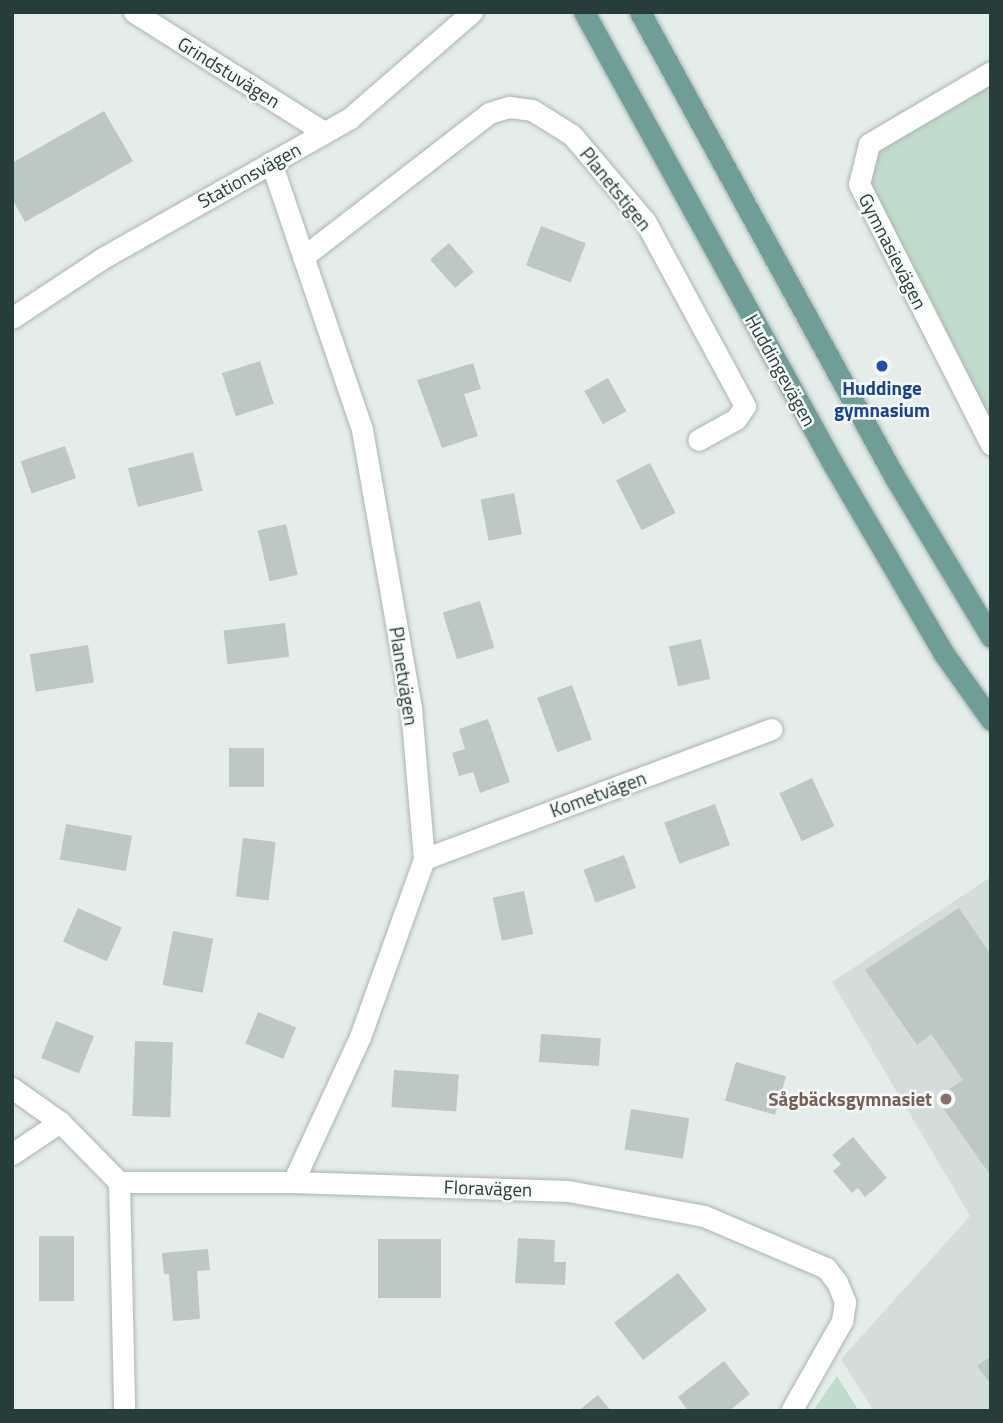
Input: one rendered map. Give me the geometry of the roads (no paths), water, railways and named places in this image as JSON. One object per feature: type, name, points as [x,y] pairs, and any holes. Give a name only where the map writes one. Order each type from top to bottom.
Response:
[{"type":"main road","name":"Huddingevägen","points":[[584,12],[833,464],[944,654],[991,720]]},
{"type":"main road","points":[[640,12],[894,476],[991,638]]},
{"type":"street","name":"Grindstuvägen","points":[[134,12],[324,132]]},
{"type":"street","name":"Stationsvägen","points":[[12,317],[101,259],[350,118],[472,12]]},
{"type":"street","name":"Gymnasievägen","points":[[991,72],[869,144],[859,184],[991,444]]},
{"type":"street","name":"Planetstigen","points":[[303,257],[489,113],[509,107],[532,110],[572,135],[645,220],[745,406],[736,419],[698,440]]},
{"type":"street","name":"Planetvägen","points":[[271,162],[362,430],[411,708],[424,859],[360,1037],[293,1182]]},
{"type":"street","name":"Kometvägen","points":[[424,859],[772,729]]},
{"type":"street","points":[[12,1088],[60,1122],[119,1182],[124,1411]]},
{"type":"street","points":[[12,1154],[60,1122]]},
{"type":"street","name":"Floravägen","points":[[119,1182],[293,1182],[568,1191],[704,1216],[826,1268],[845,1302],[842,1321],[791,1411]]},
{"type":"place","name":"Huddinge gymnasium","points":[[882,366]]},
{"type":"place","name":"Sågbäcksgymnasiet","points":[[946,1099]]}]
